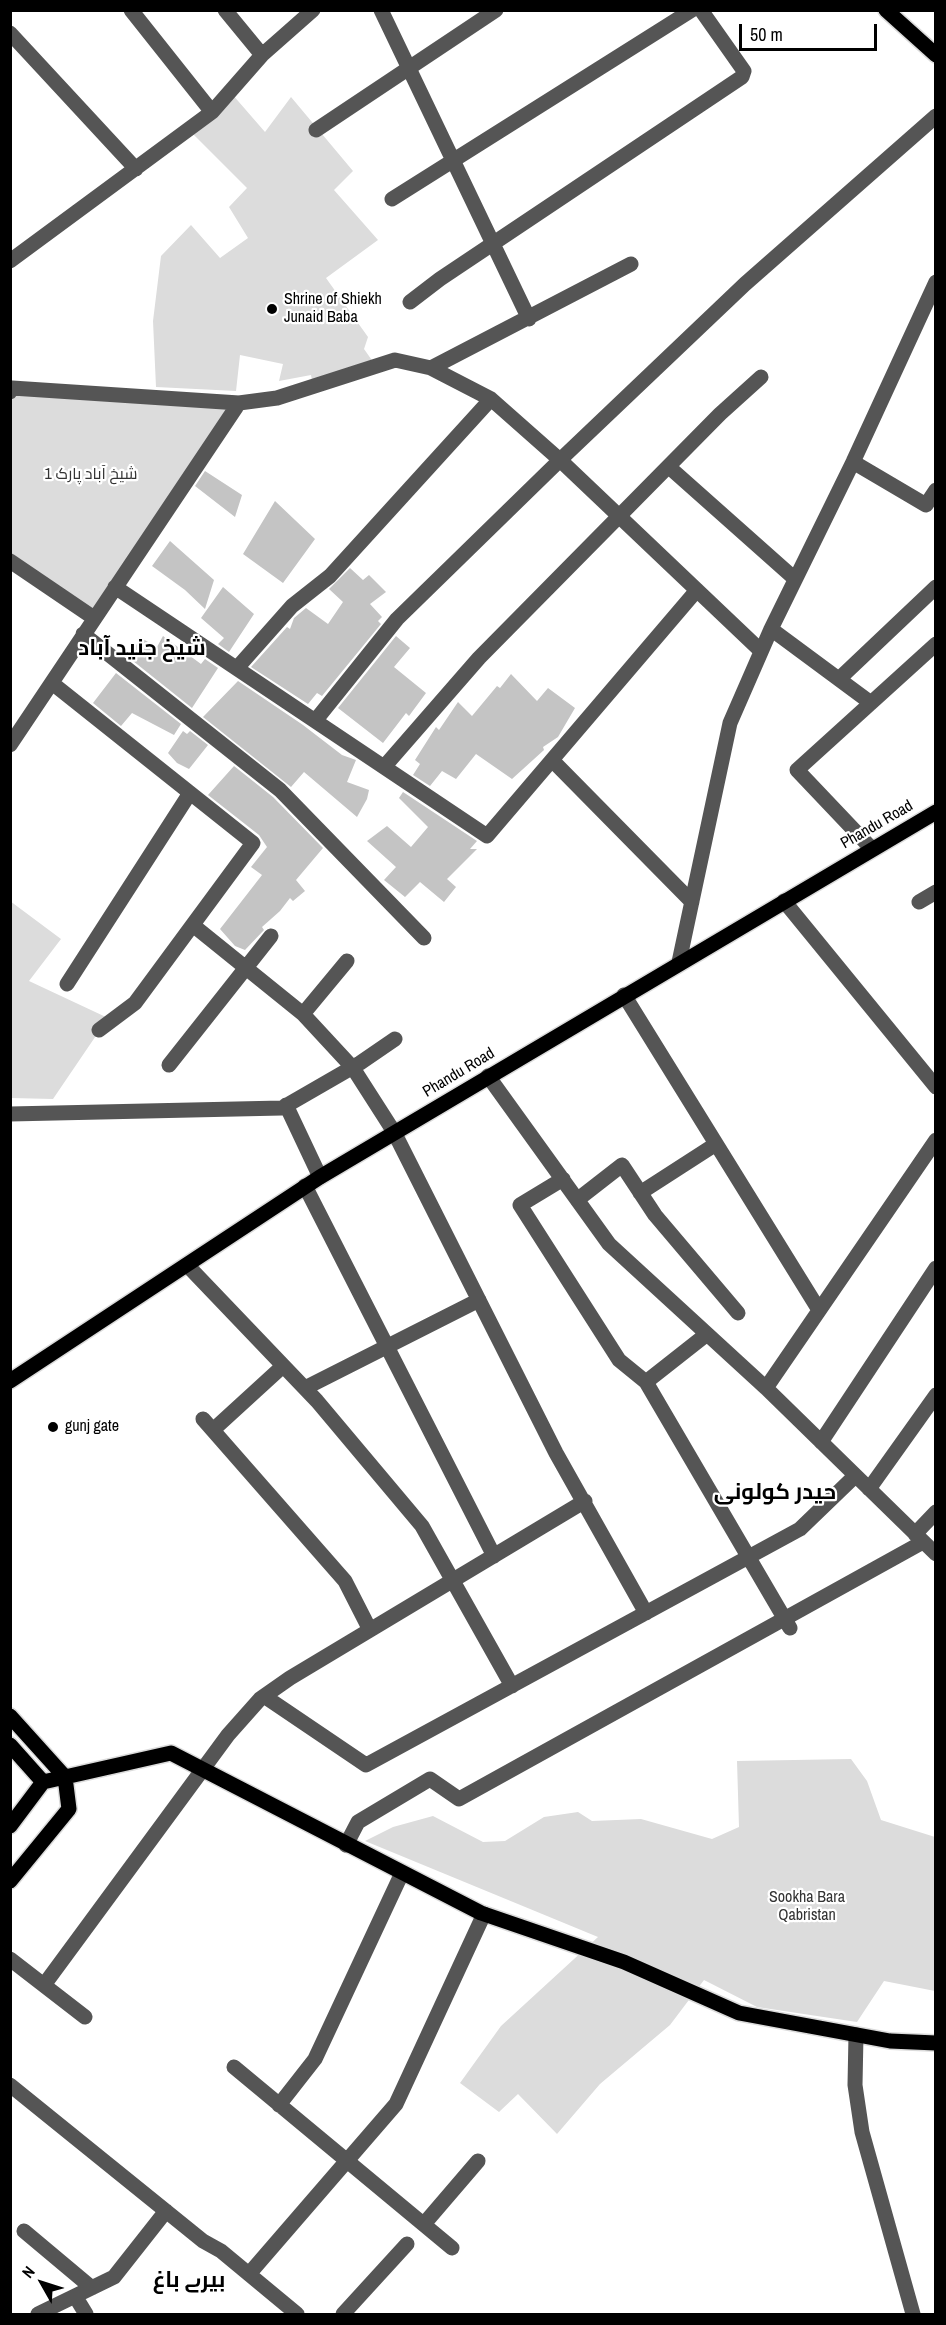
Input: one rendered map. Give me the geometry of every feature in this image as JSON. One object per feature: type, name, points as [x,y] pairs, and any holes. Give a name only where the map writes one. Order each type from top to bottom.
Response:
[{"type":"main road","points":[[886,10],[936,55]]},
{"type":"main road","name":"Phandu Road","points":[[11,1380],[305,1186],[679,962],[936,812]]},
{"type":"main road","points":[[10,1716],[65,1777],[69,1809],[10,1881]]},
{"type":"main road","points":[[10,1745],[43,1782]]},
{"type":"main road","points":[[10,1826],[43,1782],[171,1753],[484,1914],[624,1962],[739,2013],[890,2041],[936,2043]]},
{"type":"street","points":[[130,10],[212,112]]},
{"type":"street","points":[[225,10],[262,55]]},
{"type":"street","points":[[10,261],[212,112],[262,55],[313,10]]},
{"type":"street","points":[[381,10],[529,319]]},
{"type":"street","points":[[316,130],[496,10]]},
{"type":"street","points":[[392,199],[692,10]]},
{"type":"street","points":[[410,302],[493,243],[745,74],[701,10]]},
{"type":"street","points":[[10,33],[136,170]]},
{"type":"street","points":[[315,721],[397,619],[560,460],[745,284],[936,116]]},
{"type":"street","points":[[431,369],[631,264]]},
{"type":"street","points":[[679,962],[730,723],[771,629],[853,462],[936,282]]},
{"type":"street","points":[[10,392],[12,388],[239,403],[278,398],[395,360],[431,369],[491,399],[560,460],[761,651]]},
{"type":"street","points":[[384,767],[479,658],[720,414],[761,377]]},
{"type":"street","points":[[237,668],[292,606],[330,576],[491,399]]},
{"type":"street","points":[[10,745],[239,403]]},
{"type":"street","points":[[853,462],[931,510],[936,490]]},
{"type":"street","points":[[669,467],[795,579]]},
{"type":"street","points":[[10,561],[94,618]]},
{"type":"street","points":[[115,587],[487,836],[698,590]]},
{"type":"street","points":[[840,678],[936,587]]},
{"type":"street","points":[[771,629],[871,703]]},
{"type":"street","points":[[84,634],[280,790],[424,938]]},
{"type":"street","points":[[872,849],[796,770],[936,644]]},
{"type":"street","points":[[52,683],[253,843],[135,1003],[99,1030]]},
{"type":"street","points":[[552,760],[692,902]]},
{"type":"street","points":[[67,984],[190,793]]},
{"type":"street","points":[[919,902],[936,892]]},
{"type":"street","points":[[784,901],[936,1087]]},
{"type":"street","points":[[194,926],[303,1014],[353,1068],[394,1132],[556,1453],[646,1613]]},
{"type":"street","points":[[169,1065],[271,936]]},
{"type":"street","points":[[303,1014],[347,962]]},
{"type":"street","points":[[624,995],[819,1310]]},
{"type":"street","points":[[10,1114],[282,1108],[353,1068],[395,1039]]},
{"type":"street","points":[[488,1076],[609,1244],[766,1388],[936,1554]]},
{"type":"street","points":[[286,1106],[320,1177]]},
{"type":"street","points":[[766,1388],[936,1140]]},
{"type":"street","points":[[640,1193],[716,1144]]},
{"type":"street","points":[[577,1200],[622,1165],[655,1215],[738,1313]]},
{"type":"street","points":[[562,1179],[520,1205],[619,1360],[646,1382],[787,1623]]},
{"type":"street","points":[[305,1186],[494,1556]]},
{"type":"street","points":[[187,1265],[305,1388],[422,1526],[512,1686]]},
{"type":"street","points":[[821,1442],[936,1268]]},
{"type":"street","points":[[305,1388],[479,1300]]},
{"type":"street","points":[[646,1382],[707,1334]]},
{"type":"street","points":[[283,1366],[208,1424],[345,1581],[369,1630]]},
{"type":"street","points":[[869,1489],[936,1395]]},
{"type":"street","points":[[264,1696],[366,1765],[800,1529],[855,1476]]},
{"type":"street","points":[[44,1985],[202,1769],[228,1735],[264,1696],[369,1630],[585,1501]]},
{"type":"street","points":[[346,1845],[358,1822],[430,1779],[459,1799],[787,1623],[919,1538],[936,1512]]},
{"type":"street","points":[[279,2105],[315,2059],[402,1873]]},
{"type":"street","points":[[249,2274],[396,2104],[484,1914]]},
{"type":"street","points":[[10,1959],[85,2017]]},
{"type":"street","points":[[856,2035],[855,2085],[862,2132],[913,2314]]},
{"type":"street","points":[[234,2067],[452,2248]]},
{"type":"street","points":[[10,2085],[297,2314]]},
{"type":"street","points":[[424,2224],[478,2161]]},
{"type":"street","points":[[38,2314],[114,2277],[166,2211]]},
{"type":"street","points":[[24,2231],[93,2288]]},
{"type":"street","points":[[343,2314],[407,2244]]},
{"type":"street","points":[[75,2296],[86,2314]]},
{"type":"green space","points":[[232,94],[265,132],[291,97],[353,171],[334,190],[378,240],[326,278],[368,337],[364,349],[376,366],[313,386],[311,375],[279,381],[283,364],[240,355],[236,391],[156,387],[153,321],[161,256],[191,225],[220,258],[248,238],[229,207],[247,188],[193,134]]},
{"type":"green space","name":"شیخ آباد پارک 1","points":[[10,392],[239,403],[94,618],[11,561]]},
{"type":"green space","points":[[10,901],[61,939],[29,981],[108,1018],[53,1099],[11,1098]]},
{"type":"green space","name":"Sookha Bara Qabristan","points":[[851,1759],[867,1781],[881,1820],[935,1837],[935,1991],[884,1981],[857,2022],[757,2007],[704,1980],[670,2025],[600,2084],[557,2134],[518,2094],[499,2112],[460,2083],[501,2026],[598,1937],[365,1841],[393,1827],[433,1816],[483,1842],[505,1841],[544,1817],[578,1812],[592,1821],[641,1819],[712,1839],[739,1827],[737,1761]]},
{"type":"building","points":[[205,471],[242,495],[235,517],[195,486]]},
{"type":"building","points":[[275,501],[315,539],[283,583],[243,554]]},
{"type":"building","points":[[170,541],[214,580],[205,609],[185,590],[152,566]]},
{"type":"building","points":[[350,568],[363,580],[369,575],[386,592],[370,604],[382,617],[378,621],[381,624],[322,696],[317,693],[308,704],[251,667],[287,627],[290,629],[294,618],[306,608],[328,624],[343,602],[329,589]]},
{"type":"building","points":[[223,587],[254,614],[229,652],[218,644],[224,638],[201,618]]},
{"type":"building","points":[[163,636],[201,664],[205,659],[218,668],[192,708],[128,657],[141,638],[157,647]]},
{"type":"building","points":[[396,636],[410,648],[394,667],[426,693],[409,716],[406,713],[383,743],[338,708]]},
{"type":"building","points":[[116,673],[181,724],[174,735],[132,713],[121,726],[93,703]]},
{"type":"building","points":[[511,674],[537,701],[548,688],[575,708],[558,737],[543,747],[544,750],[512,779],[476,754],[456,779],[442,771],[430,786],[413,775],[420,764],[415,760],[436,727],[439,730],[458,702],[472,716],[497,686],[500,688]]},
{"type":"building","points":[[238,681],[303,725],[342,755],[356,760],[347,782],[369,790],[367,799],[357,817],[304,772],[291,787],[203,717]]},
{"type":"building","points":[[183,731],[187,734],[190,731],[208,745],[189,769],[177,763],[168,753]]},
{"type":"building","points":[[234,766],[273,797],[323,848],[296,880],[305,891],[293,901],[290,898],[280,911],[262,927],[264,930],[245,950],[235,946],[220,929],[262,875],[251,867],[267,847],[259,835],[208,795]]},
{"type":"building","points":[[403,792],[477,841],[470,849],[477,849],[447,879],[456,887],[444,902],[420,882],[405,897],[384,880],[396,867],[367,841],[387,826],[411,847],[428,827],[399,798]]},
{"type":"place","name":"Shrine of Shiekh Junaid Baba","points":[[272,309]]},
{"type":"place","name":"gunj gate","points":[[53,1427]]},
{"type":"district","name":"شیخ جنید آباد","points":[[142,649]]},
{"type":"district","name":"حیدر کولونی","points":[[775,1493]]},
{"type":"district","name":"بیرے باغ","points":[[189,2281]]}]
